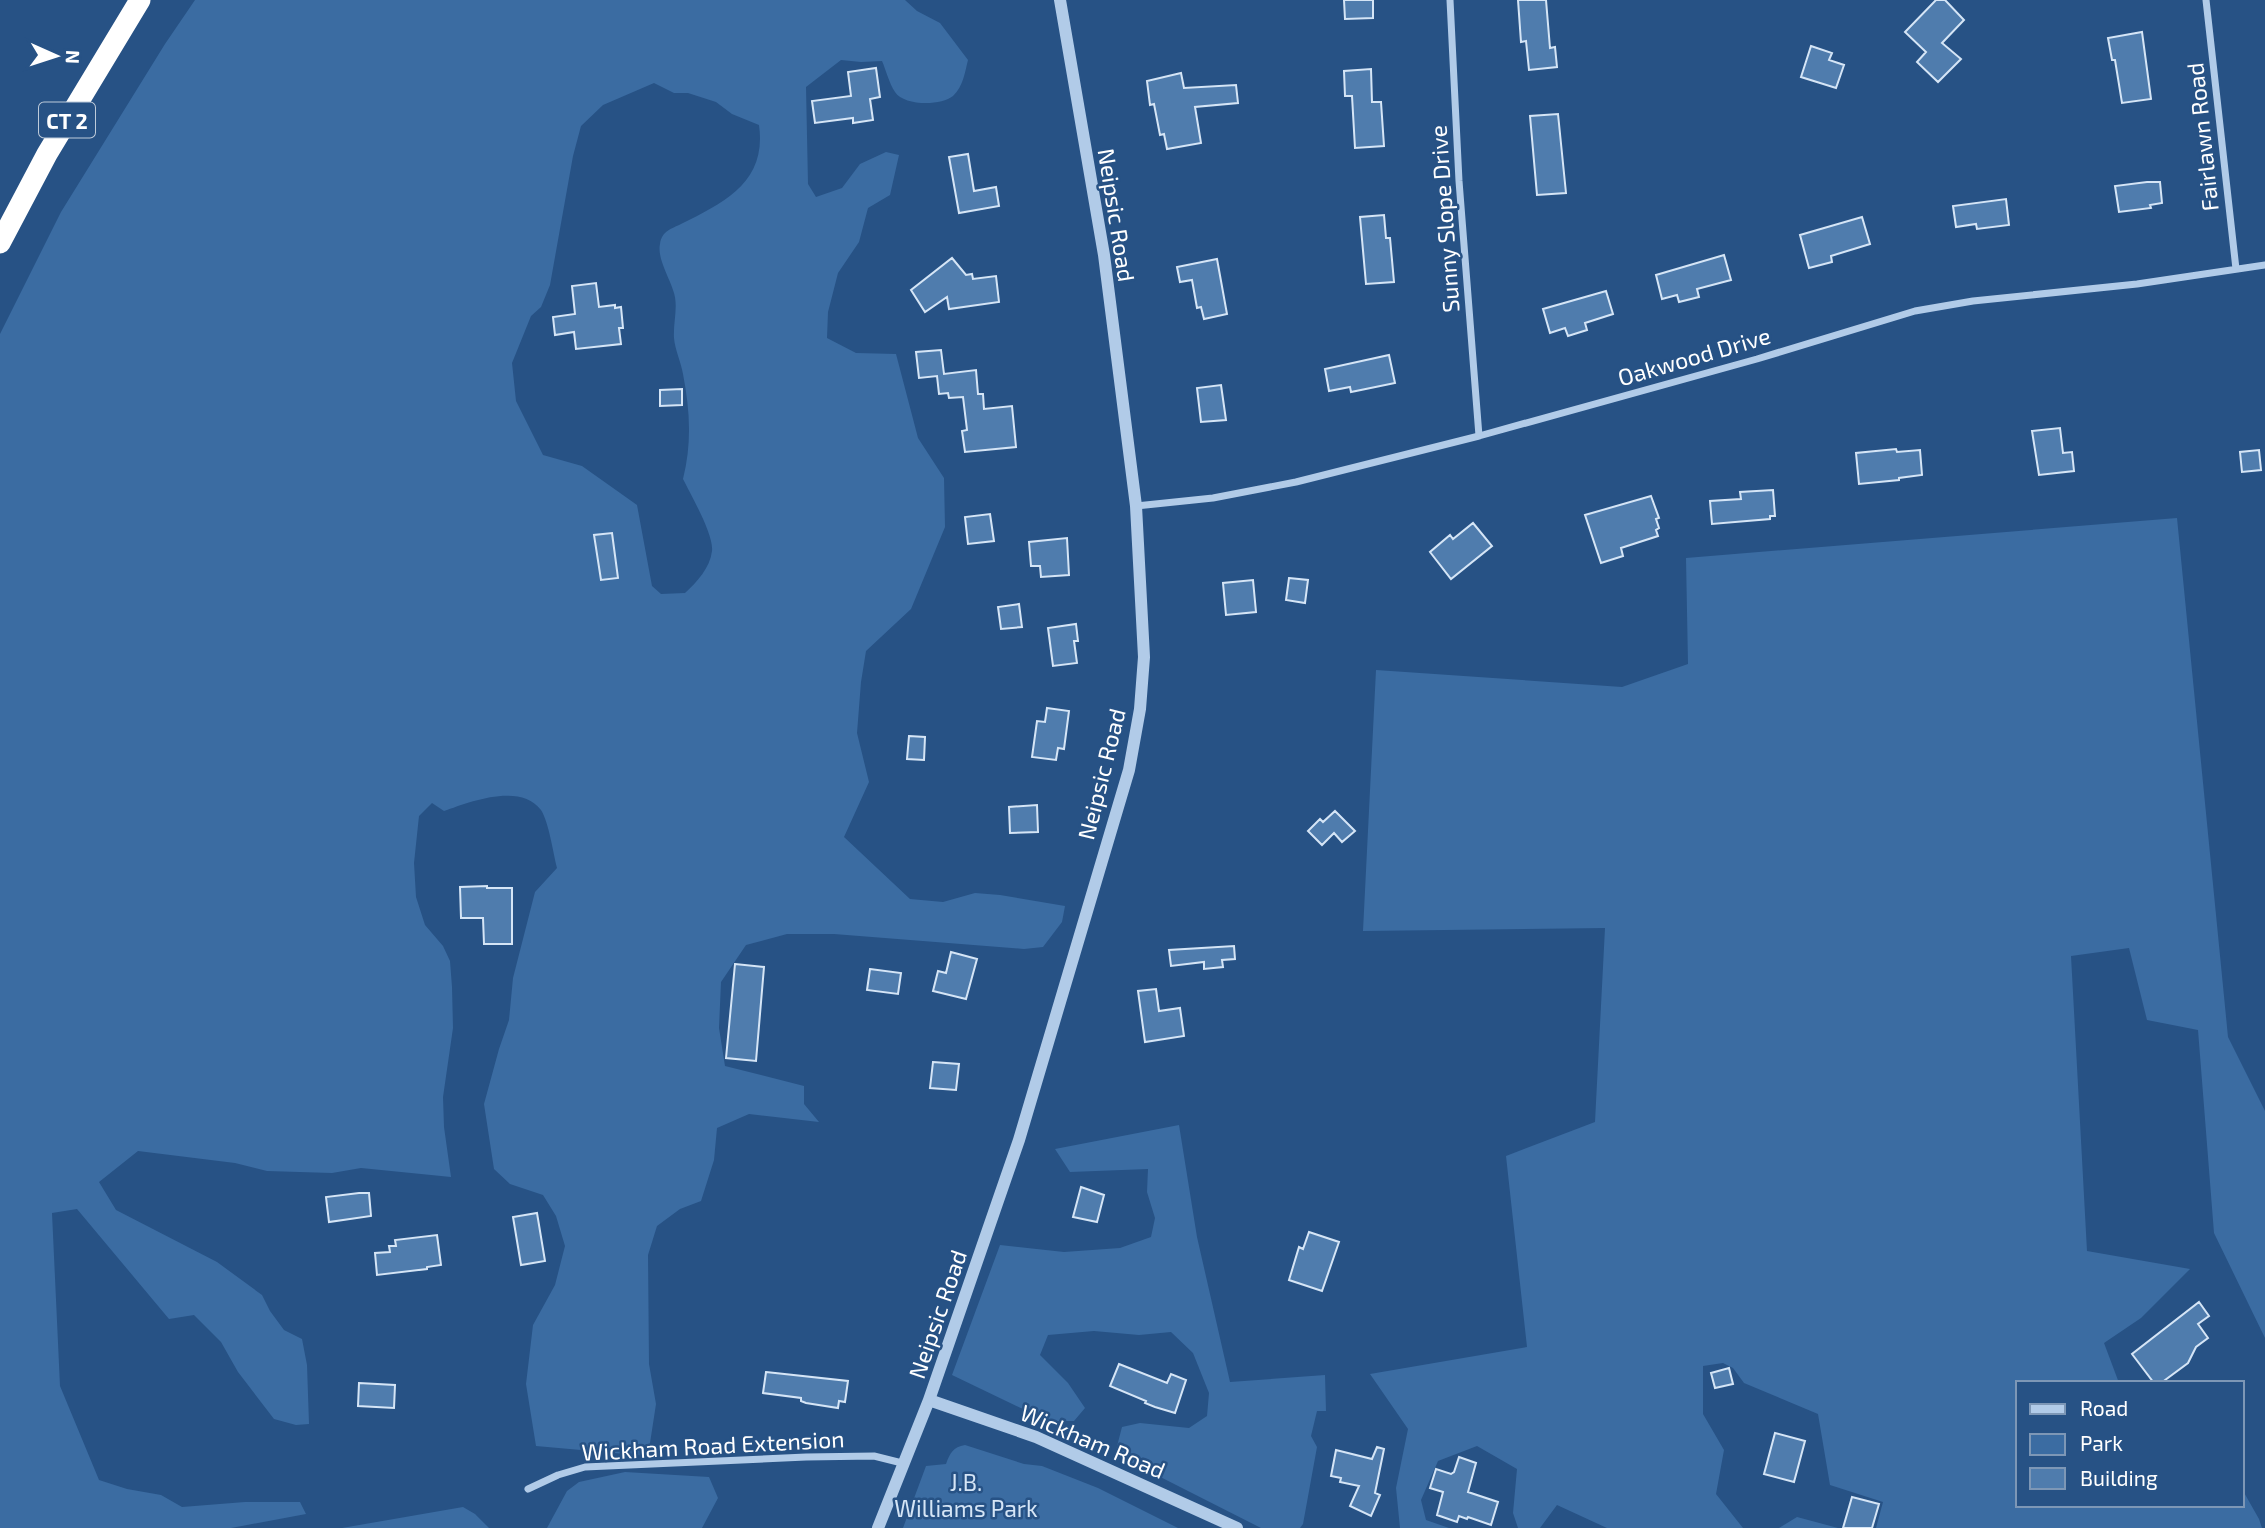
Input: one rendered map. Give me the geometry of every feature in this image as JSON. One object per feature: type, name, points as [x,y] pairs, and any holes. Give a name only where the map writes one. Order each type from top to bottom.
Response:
[{"type":"highway","name":"CT 2","points":[[0,243],[47,154],[140,0]]},
{"type":"street","name":"Neipsic Road","points":[[878,1528],[929,1400],[1026,1116],[1090,893],[1129,770],[1140,709],[1144,657],[1136,506],[1104,255],[1060,0]]},
{"type":"street","name":"Sunny Slope Drive","points":[[1450,0],[1459,181],[1479,436]]},
{"type":"street","name":"Fairlawn Road","points":[[2206,0],[2236,269]]},
{"type":"street","name":"Oakwood Drive","points":[[1136,506],[1213,498],[1296,482],[1479,436],[1757,359],[1915,311],[1973,301],[2137,284],[2265,265]]},
{"type":"street","name":"Wickham Road","points":[[929,1400],[1036,1437],[1237,1528]]},
{"type":"street","name":"Wickham Road Extension","points":[[528,1489],[584,1467],[874,1456],[902,1463]]},
{"type":"green space","points":[[195,0],[905,0],[917,11],[940,23],[968,60],[959,88],[947,99],[923,103],[900,97],[893,88],[882,61],[841,60],[806,87],[808,184],[816,197],[842,188],[860,164],[886,152],[899,155],[890,195],[868,208],[859,242],[838,273],[828,312],[827,338],[856,353],[896,354],[918,438],[944,478],[945,527],[911,609],[866,651],[857,733],[869,782],[844,837],[910,899],[943,902],[975,893],[1065,906],[1062,922],[1043,947],[1024,949],[834,934],[787,934],[746,945],[721,982],[719,1028],[725,1066],[804,1086],[804,1104],[819,1122],[749,1114],[717,1128],[714,1160],[701,1201],[680,1209],[657,1226],[648,1255],[649,1364],[656,1404],[648,1456],[536,1446],[526,1384],[533,1325],[555,1285],[565,1246],[556,1216],[543,1195],[510,1184],[494,1169],[484,1104],[509,1020],[513,978],[535,892],[557,868],[544,816],[532,802],[520,797],[494,797],[444,811],[432,803],[419,816],[414,863],[416,897],[425,925],[443,946],[450,961],[453,1028],[443,1097],[451,1177],[361,1168],[332,1173],[267,1171],[235,1163],[138,1151],[99,1182],[116,1210],[217,1262],[262,1295],[284,1330],[302,1339],[307,1365],[309,1424],[296,1425],[274,1419],[238,1372],[221,1342],[194,1315],[169,1319],[77,1209],[52,1213],[60,1386],[99,1480],[127,1489],[161,1495],[182,1507],[245,1502],[300,1502],[306,1514],[231,1528],[0,1528],[0,334],[61,212]],"holes":[[[654,83],[674,93],[688,93],[716,102],[732,114],[759,125],[760,144],[757,161],[740,187],[728,198],[668,231],[660,244],[662,261],[675,296],[674,338],[687,401],[689,439],[683,479],[706,525],[712,544],[706,569],[685,593],[661,594],[652,586],[637,505],[582,466],[543,455],[516,401],[512,363],[531,316],[541,307],[550,285],[573,156],[581,126],[603,105]]]},
{"type":"green space","points":[[2177,518],[2228,1037],[2265,1111],[2265,1338],[2214,1233],[2198,1030],[2147,1020],[2129,948],[2071,956],[2087,1251],[2190,1269],[2141,1318],[2104,1343],[2118,1381],[2016,1381],[2016,1507],[2244,1507],[2244,1493],[2262,1528],[1876,1528],[1883,1502],[1830,1485],[1818,1414],[1744,1383],[1733,1368],[1723,1363],[1703,1366],[1703,1414],[1724,1450],[1716,1494],[1743,1528],[1607,1528],[1557,1505],[1540,1528],[1518,1528],[1513,1513],[1517,1469],[1477,1446],[1438,1461],[1421,1500],[1426,1520],[1449,1528],[1400,1528],[1396,1488],[1408,1429],[1370,1374],[1527,1347],[1506,1156],[1595,1122],[1605,928],[1363,931],[1376,670],[1622,687],[1688,664],[1686,558]]},
{"type":"green space","points":[[1179,1125],[1197,1237],[1230,1382],[1325,1375],[1326,1411],[1317,1411],[1311,1436],[1317,1447],[1303,1524],[1300,1528],[1261,1528],[1115,1454],[1122,1427],[1140,1423],[1189,1428],[1207,1416],[1209,1393],[1193,1353],[1171,1332],[1139,1335],[1094,1331],[1048,1335],[1040,1355],[1068,1383],[1085,1408],[1074,1421],[1048,1421],[952,1375],[1000,1245],[1064,1252],[1120,1248],[1151,1237],[1155,1218],[1147,1192],[1148,1169],[1070,1172],[1055,1149]]},
{"type":"green space","name":"J.B. Williams Park","points":[[965,1445],[1024,1464],[1042,1466],[1098,1488],[1178,1528],[903,1528],[926,1466],[946,1464],[953,1451]]},
{"type":"green space","points":[[625,1472],[709,1477],[718,1498],[702,1528],[547,1528],[567,1491],[579,1482]]},
{"type":"green space","points":[[463,1507],[489,1528],[342,1528]]},
{"type":"green space","points":[[1797,1517],[1838,1528],[1779,1528]]},
{"type":"building","points":[[1344,0],[1373,0],[1373,18],[1345,19]]},
{"type":"building","points":[[1518,0],[1546,0],[1550,48],[1555,47],[1557,67],[1529,70],[1526,41],[1521,42]]},
{"type":"building","points":[[1936,0],[1945,0],[1964,20],[1942,43],[1961,59],[1938,82],[1917,62],[1926,52],[1905,32]]},
{"type":"building","points":[[2142,32],[2151,99],[2122,103],[2115,60],[2112,60],[2108,38]]},
{"type":"building","points":[[1811,46],[1832,53],[1829,60],[1844,65],[1836,88],[1801,77]]},
{"type":"building","points":[[876,68],[880,97],[870,99],[873,120],[853,123],[853,118],[815,123],[812,101],[851,96],[848,72]]},
{"type":"building","points":[[1371,69],[1372,102],[1381,102],[1384,146],[1355,148],[1352,96],[1345,96],[1344,71]]},
{"type":"building","points":[[1181,73],[1184,88],[1236,85],[1238,103],[1195,107],[1201,143],[1167,149],[1164,134],[1160,135],[1154,104],[1150,105],[1147,81]]},
{"type":"building","points":[[1558,114],[1566,193],[1537,195],[1530,116]]},
{"type":"building","points":[[968,154],[974,191],[996,187],[999,206],[959,213],[949,157]]},
{"type":"building","points":[[2160,182],[2162,203],[2150,205],[2151,208],[2119,212],[2115,186]]},
{"type":"building","points":[[2006,199],[2009,225],[1977,229],[1976,224],[1956,227],[1953,206]]},
{"type":"building","points":[[1384,215],[1386,238],[1390,238],[1394,282],[1366,284],[1360,217]]},
{"type":"building","points":[[1862,217],[1870,244],[1831,256],[1832,262],[1809,268],[1800,235]]},
{"type":"building","points":[[1724,255],[1731,280],[1697,289],[1699,297],[1679,302],[1677,295],[1662,299],[1656,275]]},
{"type":"building","points":[[952,258],[966,275],[972,274],[973,279],[996,276],[999,302],[949,309],[947,297],[925,312],[911,290]]},
{"type":"building","points":[[1217,259],[1227,314],[1204,319],[1201,307],[1197,308],[1192,280],[1180,282],[1177,267]]},
{"type":"building","points":[[596,283],[599,307],[621,307],[621,344],[576,349],[574,332],[555,335],[553,317],[575,314],[572,286]]},
{"type":"building","points":[[1606,291],[1613,314],[1585,323],[1587,330],[1568,336],[1565,328],[1550,333],[1543,309]]},
{"type":"building","points":[[941,350],[944,374],[976,370],[978,394],[983,394],[984,409],[1012,406],[1016,447],[965,452],[962,431],[967,430],[963,397],[949,398],[948,393],[939,394],[937,376],[919,378],[916,352]]},
{"type":"building","points":[[1389,355],[1395,383],[1351,392],[1350,387],[1329,391],[1325,369]]},
{"type":"building","points":[[1221,385],[1226,420],[1201,422],[1197,388]]},
{"type":"building","points":[[682,389],[682,405],[660,406],[660,390]]},
{"type":"building","points":[[2060,428],[2063,453],[2072,452],[2074,471],[2039,475],[2032,431]]},
{"type":"building","points":[[1896,449],[1897,452],[1920,450],[1922,475],[1859,484],[1856,453]]},
{"type":"building","points":[[2259,450],[2261,470],[2242,472],[2240,452]]},
{"type":"building","points":[[1773,490],[1775,516],[1770,516],[1770,519],[1712,524],[1710,501],[1741,499],[1740,492]]},
{"type":"building","points":[[1651,496],[1659,518],[1656,519],[1658,536],[1621,548],[1623,556],[1601,563],[1585,515]]},
{"type":"building","points":[[990,514],[994,541],[968,544],[965,517]]},
{"type":"building","points":[[1473,523],[1492,546],[1451,579],[1430,552],[1450,535],[1453,539]]},
{"type":"building","points":[[612,533],[618,578],[601,580],[594,535]]},
{"type":"building","points":[[1067,538],[1069,575],[1041,577],[1040,566],[1031,566],[1029,542]]},
{"type":"building","points":[[1289,578],[1308,580],[1305,603],[1286,600]]},
{"type":"building","points":[[1253,580],[1256,612],[1226,615],[1223,583]]},
{"type":"building","points":[[1019,604],[1022,627],[1001,629],[998,607]]},
{"type":"building","points":[[1076,624],[1078,641],[1074,641],[1077,663],[1053,666],[1048,628]]},
{"type":"building","points":[[1047,708],[1069,711],[1064,749],[1058,748],[1056,760],[1032,757],[1037,721],[1045,722]]},
{"type":"building","points":[[909,736],[925,737],[924,760],[907,759]]},
{"type":"building","points":[[1037,805],[1038,832],[1010,833],[1009,807]]},
{"type":"building","points":[[1335,811],[1355,831],[1342,842],[1334,833],[1322,845],[1308,831],[1320,819],[1323,822]]},
{"type":"building","points":[[460,887],[512,888],[512,944],[484,944],[483,918],[461,918]]},
{"type":"building","points":[[1234,946],[1235,959],[1222,960],[1223,967],[1204,969],[1204,962],[1171,966],[1169,950]]},
{"type":"building","points":[[951,952],[977,959],[966,999],[933,991],[938,971],[946,973]]},
{"type":"building","points":[[735,964],[764,967],[756,1061],[726,1058]]},
{"type":"building","points":[[870,969],[901,973],[898,994],[867,990]]},
{"type":"building","points":[[1156,989],[1159,1011],[1180,1008],[1184,1036],[1145,1042],[1138,991]]},
{"type":"building","points":[[933,1062],[959,1064],[956,1090],[930,1088]]},
{"type":"building","points":[[1081,1187],[1104,1195],[1097,1222],[1073,1217]]},
{"type":"building","points":[[369,1193],[371,1216],[329,1222],[326,1197]]},
{"type":"building","points":[[537,1213],[545,1261],[521,1265],[513,1217]]},
{"type":"building","points":[[1309,1232],[1339,1242],[1322,1291],[1289,1280],[1299,1247],[1303,1249]]},
{"type":"building","points":[[437,1235],[441,1265],[377,1275],[375,1253],[390,1252],[389,1246],[396,1246],[395,1240]]},
{"type":"building","points":[[2199,1302],[2209,1316],[2198,1324],[2208,1338],[2196,1347],[2188,1363],[2164,1381],[2152,1381],[2132,1354]]},
{"type":"building","points":[[1119,1364],[1167,1383],[1171,1374],[1186,1380],[1175,1413],[1145,1403],[1146,1401],[1110,1386]]},
{"type":"building","points":[[1729,1368],[1733,1384],[1715,1388],[1711,1373]]},
{"type":"building","points":[[766,1372],[848,1381],[845,1402],[839,1401],[838,1408],[806,1403],[801,1401],[801,1398],[763,1393]]},
{"type":"building","points":[[359,1383],[395,1385],[394,1408],[358,1406]]},
{"type":"building","points":[[1775,1433],[1805,1441],[1794,1482],[1764,1474]]},
{"type":"building","points":[[1377,1447],[1384,1449],[1375,1493],[1380,1495],[1371,1516],[1350,1506],[1359,1486],[1340,1482],[1341,1478],[1331,1476],[1336,1450],[1372,1459]]},
{"type":"building","points":[[1459,1457],[1476,1463],[1468,1492],[1498,1502],[1491,1525],[1468,1517],[1459,1516],[1457,1522],[1437,1515],[1443,1492],[1430,1488],[1436,1469],[1451,1474]]},
{"type":"building","points":[[1852,1497],[1879,1504],[1872,1528],[1843,1528]]}]
